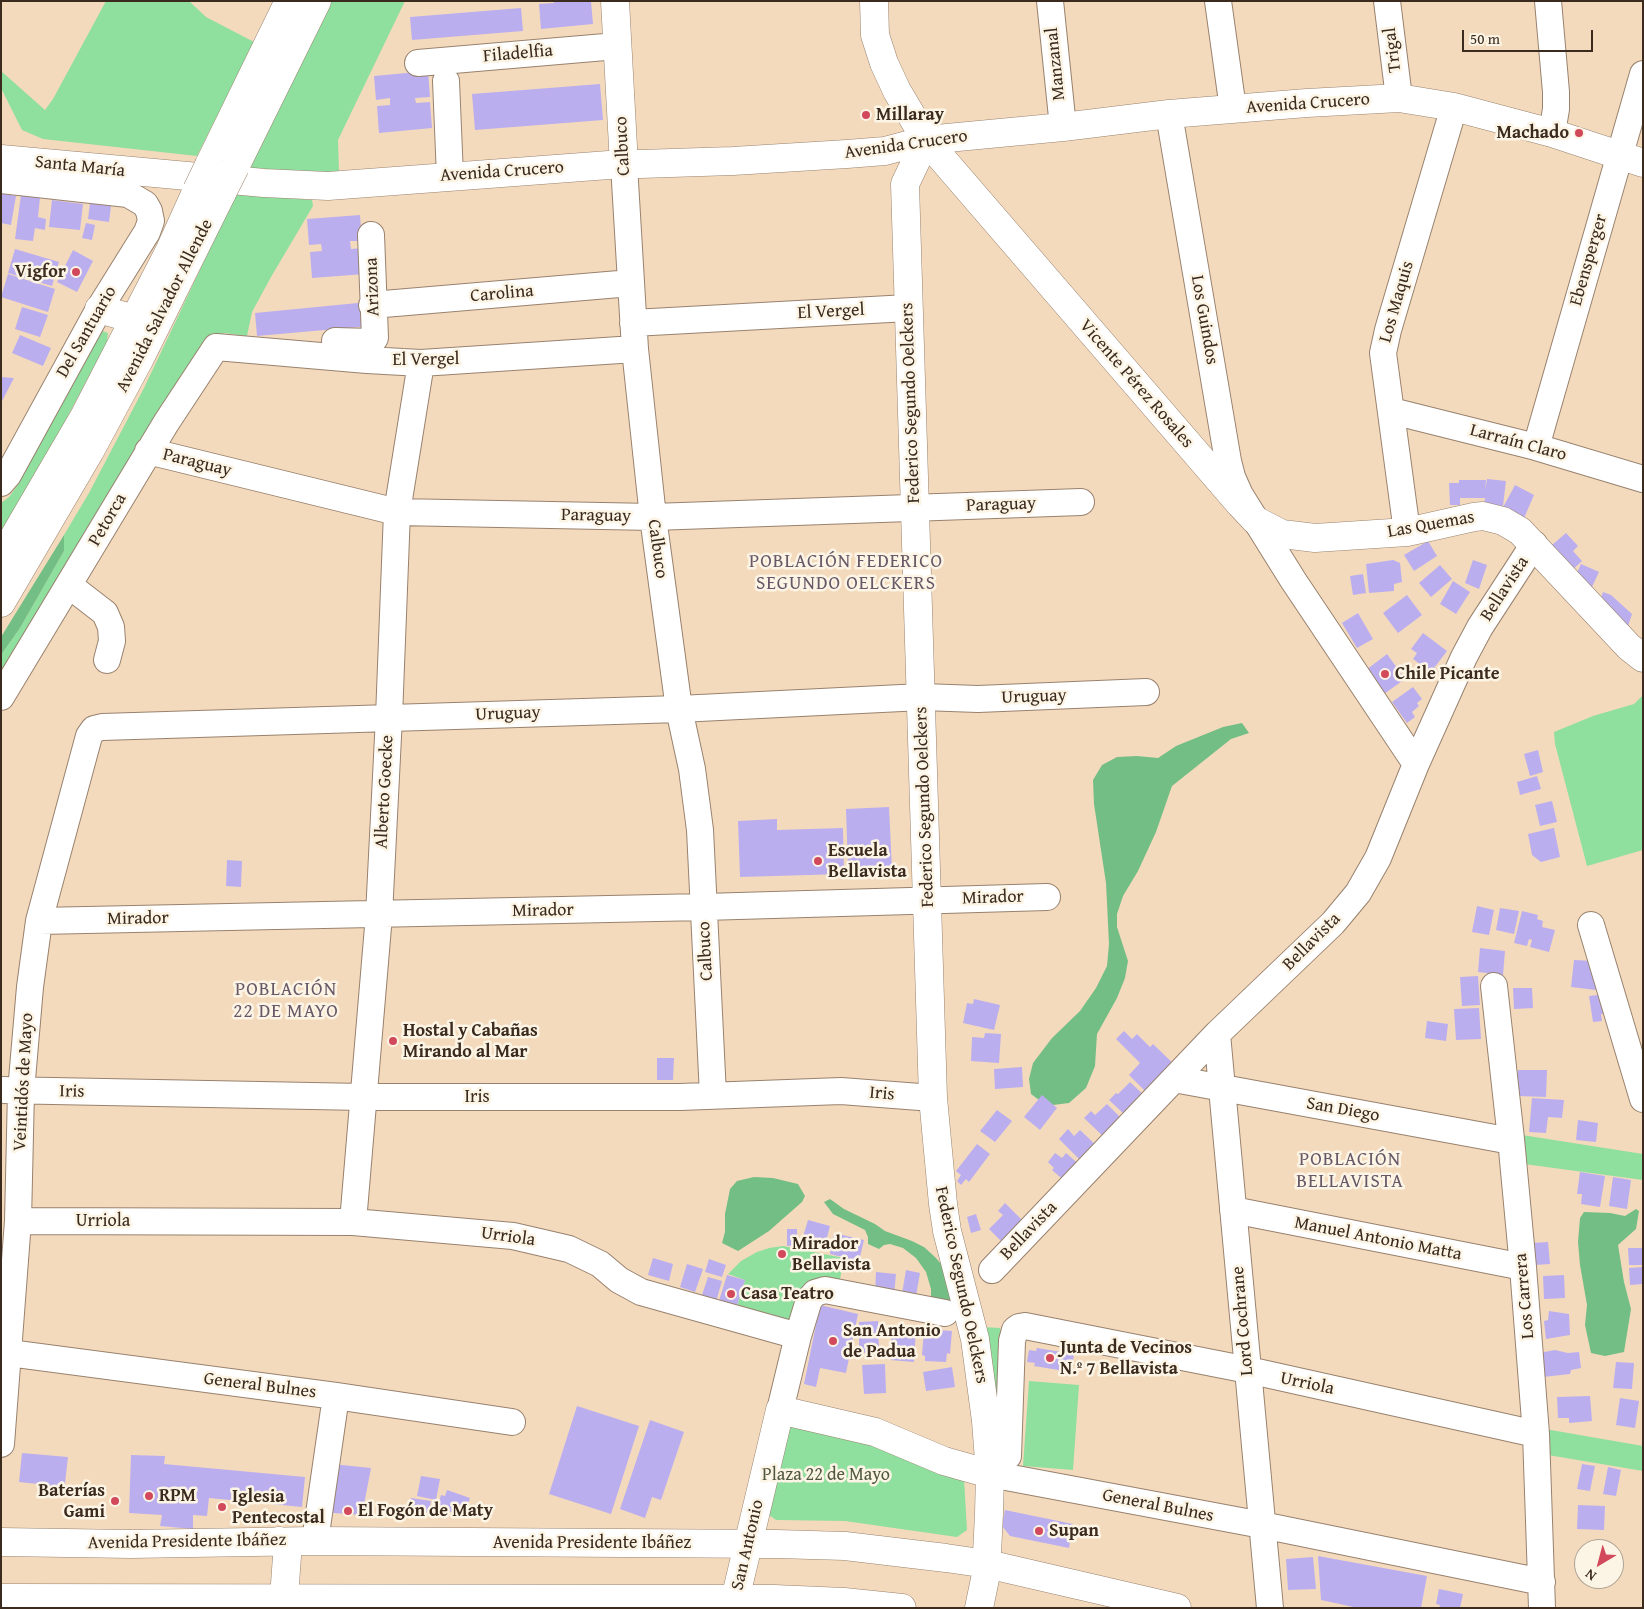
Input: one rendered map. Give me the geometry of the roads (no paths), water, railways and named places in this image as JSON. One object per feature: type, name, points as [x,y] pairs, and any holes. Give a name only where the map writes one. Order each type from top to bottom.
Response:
[{"type":"main road","name":"Avenida Salvador Allende","points":[[1,603],[90,450],[140,358],[222,166],[289,1]]},
{"type":"main road","name":"Avenida Salvador Allende","points":[[222,166],[316,1]]},
{"type":"main road","name":"Calbuco","points":[[615,1],[624,165]]},
{"type":"main road","name":"Vicente Pérez Rosales","points":[[874,1],[875,34],[884,63],[897,91],[926,140],[1255,520]]},
{"type":"main road","name":"Avenida Crucero","points":[[160,174],[316,187],[450,176],[885,151],[926,140],[1063,127],[1170,114],[1399,98],[1454,108],[1552,133],[1631,159]]},
{"type":"main road","name":"Federico Segundo Oelckers","points":[[926,140],[905,184],[933,1098],[942,1195],[948,1231],[977,1346],[982,1382],[990,1474],[987,1564],[980,1608]]},
{"type":"main road","name":"Santa María","points":[[1,159],[160,174]]},
{"type":"main road","name":"Avenida Salvador Allende","points":[[1,559],[85,415],[169,252],[210,191]]},
{"type":"main road","points":[[99,309],[134,319]]},
{"type":"main road","name":"Las Quemas","points":[[1255,520],[1271,530],[1293,536],[1315,538],[1407,532],[1474,516],[1483,516],[1503,521],[1514,527],[1534,544],[1629,647],[1643,658]]},
{"type":"main road","name":"General Bulnes","points":[[780,1410],[875,1432],[944,1461],[990,1474]]},
{"type":"main road","name":"San Antonio","points":[[734,1604],[780,1410]]},
{"type":"main road","points":[[279,1541],[286,1550],[287,1556],[283,1603]]},
{"type":"main road","name":"Avenida Presidente Ibáñez","points":[[1,1542],[131,1544],[316,1541],[845,1546],[987,1564],[1177,1608]]},
{"type":"main road","points":[[3,1597],[197,1603],[734,1604],[774,1599],[844,1602],[902,1608]]},
{"type":"street","name":"Manzanal","points":[[1050,1],[1063,127]]},
{"type":"street","points":[[1218,1],[1233,109]]},
{"type":"street","name":"Trigal","points":[[1387,1],[1399,98]]},
{"type":"street","points":[[1548,1],[1556,92],[1556,109],[1552,133]]},
{"type":"street","name":"Filadelfia","points":[[418,62],[617,46]]},
{"type":"street","name":"Ebensperger","points":[[1536,447],[1631,159],[1643,74]]},
{"type":"street","points":[[446,81],[450,176]]},
{"type":"street","name":"Los Maquis","points":[[1407,532],[1383,353],[1388,330],[1454,108]]},
{"type":"street","name":"Los Guindos","points":[[1170,114],[1228,461],[1240,494],[1255,520]]},
{"type":"street","name":"Calbuco","points":[[624,165],[635,350],[653,517],[679,709],[692,769],[700,830],[713,1095]]},
{"type":"street","name":"Santa María","points":[[1,180],[120,193]]},
{"type":"street","name":"Del Santuario","points":[[1,483],[8,475],[99,309],[147,232],[151,221],[145,204],[137,198],[120,193]]},
{"type":"street","name":"Arizona","points":[[307,341],[372,342],[374,338],[372,235]]},
{"type":"street","name":"Carolina","points":[[372,305],[631,283]]},
{"type":"street","name":"El Vergel","points":[[634,323],[908,308]]},
{"type":"street","name":"El Vergel","points":[[218,346],[367,360],[421,363],[635,350]]},
{"type":"street","name":"Petorca","points":[[1,697],[70,586],[148,451],[196,375],[218,346]]},
{"type":"street","name":"Alberto Goecke","points":[[353,1222],[379,915],[397,512],[421,363]]},
{"type":"street","name":"Larraín Claro","points":[[1392,411],[1536,447],[1643,479]]},
{"type":"street","name":"Paraguay","points":[[148,451],[397,512],[653,517],[1081,502]]},
{"type":"street","name":"Vicente Pérez Rosales","points":[[1255,520],[1416,764]]},
{"type":"street","name":"Bellavista","points":[[992,1270],[1217,1034],[1333,923],[1358,893],[1378,858],[1416,764],[1464,657],[1480,627],[1534,544]]},
{"type":"street","points":[[70,586],[105,613],[111,627],[112,641],[107,660]]},
{"type":"street","name":"Uruguay","points":[[922,697],[965,690],[1117,679]]},
{"type":"street","name":"Uruguay","points":[[94,729],[102,727],[389,717],[679,709],[922,697],[978,699],[1146,692]]},
{"type":"street","name":"Veintidós de Mayo","points":[[1,1444],[18,1221],[11,1090],[30,987],[39,921],[88,736],[94,729]]},
{"type":"street","name":"Mirador","points":[[39,921],[379,915],[1047,897]]},
{"type":"street","points":[[1591,925],[1643,1099]]},
{"type":"street","name":"Los Carrera","points":[[1494,986],[1512,1141],[1523,1267],[1536,1434],[1542,1595]]},
{"type":"street","name":"Lord Cochrane","points":[[1217,1034],[1270,1608]]},
{"type":"street","name":"San Diego","points":[[1174,1079],[1512,1141]]},
{"type":"street","name":"Iris","points":[[11,1090],[363,1097],[680,1097],[841,1091],[933,1098]]},
{"type":"street","name":"Manuel Antonio Matta","points":[[1233,1210],[1523,1267]]},
{"type":"street","name":"Urriola","points":[[18,1221],[353,1222],[513,1236],[559,1245],[592,1260],[619,1280],[641,1292],[727,1318],[798,1336]]},
{"type":"street","points":[[798,1336],[809,1300],[815,1293],[826,1290],[945,1312]]},
{"type":"street","name":"Urriola","points":[[1019,1327],[1025,1326],[1248,1370],[1536,1434]]},
{"type":"street","name":"Federico Segundo Oelckers","points":[[990,1474],[1008,1456],[1011,1351],[1013,1335],[1019,1327]]},
{"type":"street","name":"San Antonio","points":[[780,1410],[798,1336]]},
{"type":"street","name":"General Bulnes","points":[[9,1353],[336,1396],[512,1422]]},
{"type":"street","points":[[316,1541],[336,1396]]},
{"type":"street","name":"General Bulnes","points":[[990,1474],[1262,1525],[1542,1595]]},
{"type":"place","name":"Millaray","points":[[866,115]]},
{"type":"place","name":"Machado","points":[[1579,133]]},
{"type":"place","name":"Vigfor","points":[[76,272]]},
{"type":"place","name":"Chile Picante","points":[[1385,674]]},
{"type":"place","name":"Escuela Bellavista","points":[[818,861]]},
{"type":"place","name":"Hostal y Cabañas Mirando al Mar","points":[[393,1041]]},
{"type":"place","name":"Mirador Bellavista","points":[[782,1254]]},
{"type":"place","name":"Casa Teatro","points":[[731,1294]]},
{"type":"place","name":"San Antonio de Padua","points":[[833,1341]]},
{"type":"place","name":"Junta de Vecinos N.º 7 Bellavista","points":[[1050,1358]]},
{"type":"place","name":"RPM","points":[[149,1496]]},
{"type":"place","name":"Baterías Gami","points":[[115,1501]]},
{"type":"place","name":"Iglesia Pentecostal","points":[[222,1507]]},
{"type":"place","name":"El Fogón de Maty","points":[[348,1511]]},
{"type":"place","name":"Supan","points":[[1039,1531]]},
{"type":"district","name":"POBLACIÓN FEDERICO SEGUNDO OELCKERS","points":[[846,573]]},
{"type":"district","name":"POBLACIÓN 22 DE MAYO","points":[[286,1001]]},
{"type":"district","name":"POBLACIÓN BELLAVISTA","points":[[1350,1171]]},
{"type":"park label","name":"Plaza 22 de Mayo","points":[[826,1475]]}]
